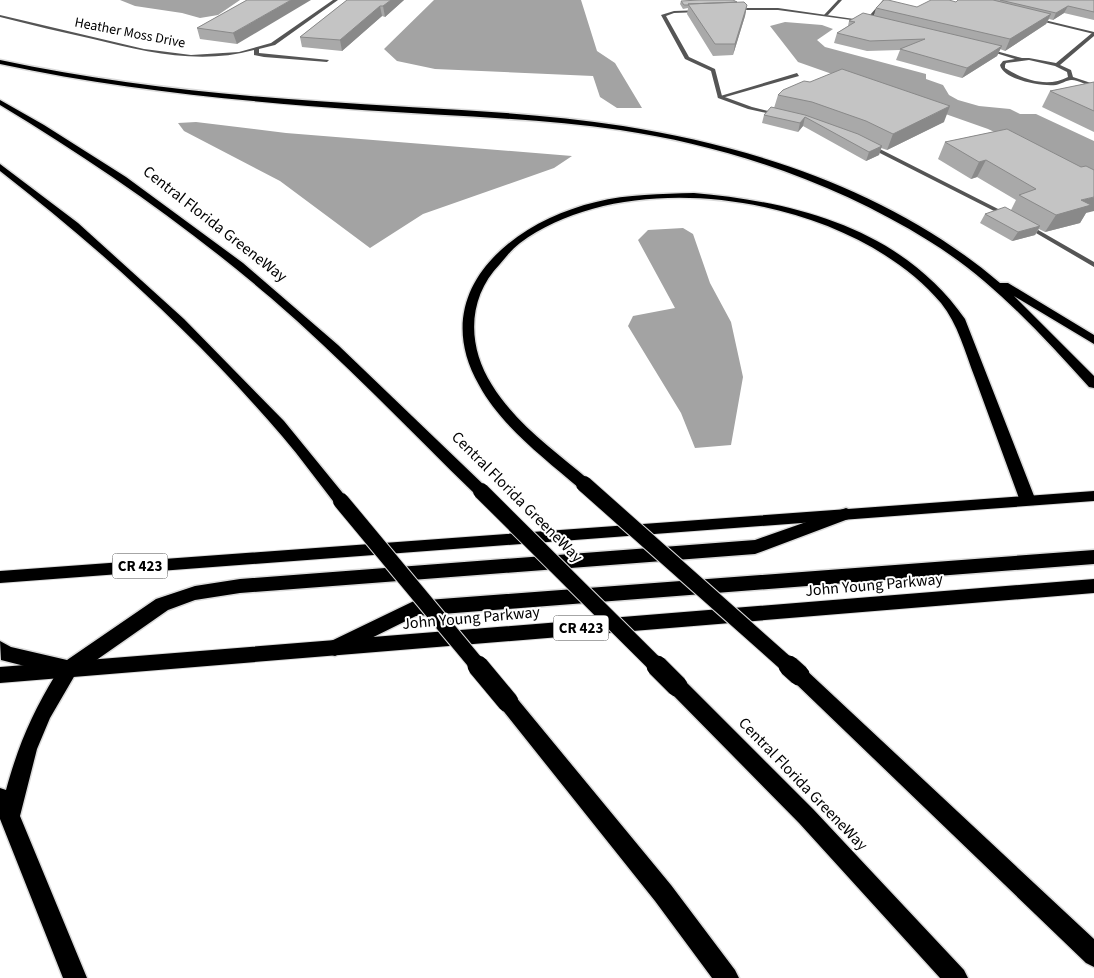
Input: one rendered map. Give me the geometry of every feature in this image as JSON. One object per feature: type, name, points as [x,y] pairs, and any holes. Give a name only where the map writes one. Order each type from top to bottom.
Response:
[{"type":"highway","points":[[0,62],[71,77],[165,91],[584,123],[662,135],[758,160],[829,186],[910,226],[1094,340]]},
{"type":"highway","name":"Central Florida GreeneWay","points":[[0,102],[100,164],[195,232],[312,328],[481,491],[806,816],[956,978]]},
{"type":"highway","points":[[0,167],[72,224],[170,312],[280,425],[663,893],[727,978]]},
{"type":"highway","points":[[1028,501],[959,319],[943,295],[924,276],[900,257],[860,235],[827,221],[754,201],[711,196],[642,197],[610,202],[549,222],[516,240],[494,260],[477,285],[468,310],[468,339],[476,368],[493,396],[517,426],[799,675],[1094,955]]},
{"type":"highway","points":[[970,264],[1050,335],[1094,384]]},
{"type":"highway","name":"CR 423","points":[[0,577],[1094,496]]},
{"type":"highway","points":[[75,978],[5,807],[43,712],[69,669],[162,604],[195,593],[240,586],[755,547],[846,514]]},
{"type":"highway","points":[[334,648],[414,609],[1094,557]]},
{"type":"highway","name":"John Young Parkway","points":[[0,675],[1094,586]]},
{"type":"highway","points":[[0,649],[7,654],[69,669]]},
{"type":"street","name":"Heather Moss Drive","points":[[0,16],[144,50],[191,56],[239,53],[272,44],[336,0]]},
{"type":"street","points":[[826,14],[840,0]]},
{"type":"street","points":[[866,21],[885,0]]},
{"type":"street","points":[[730,9],[778,9],[875,22]]},
{"type":"street","points":[[704,10],[674,12],[663,15],[687,58],[713,70],[720,97]]},
{"type":"street","points":[[1028,17],[1094,34]]},
{"type":"street","points":[[1057,65],[1094,34]]},
{"type":"street","points":[[257,48],[256,54],[264,56],[327,61]]},
{"type":"street","points":[[978,48],[1020,59],[1039,60],[1057,65],[1069,71],[1071,78]]},
{"type":"street","points":[[1020,59],[1005,62],[1002,65],[1003,69],[1016,77],[1038,82],[1060,82],[1071,78],[1094,86]]},
{"type":"street","points":[[720,97],[797,76]]},
{"type":"street","points":[[720,97],[750,108],[787,117]]},
{"type":"street","points":[[867,144],[1009,217]]},
{"type":"street","points":[[1018,221],[1094,265]]},
{"type":"shaded area","points":[[120,0],[240,0],[218,15],[200,18],[182,13],[135,6]]},
{"type":"shaded area","points":[[434,0],[581,0],[597,51],[615,63],[642,108],[617,108],[600,97],[593,76],[435,69],[397,61],[384,49]]},
{"type":"shaded area","points":[[785,22],[822,25],[833,29],[817,40],[825,47],[926,74],[926,79],[943,85],[949,95],[958,100],[979,106],[1010,109],[1020,114],[1036,114],[1094,141],[1094,179],[988,129],[798,62],[770,26]]},
{"type":"shaded area","points":[[196,122],[286,133],[572,156],[554,168],[423,214],[370,248],[280,181],[184,131],[178,123]]},
{"type":"shaded area","points":[[683,228],[693,234],[710,283],[731,322],[743,377],[731,445],[695,448],[681,413],[628,326],[633,316],[675,308],[638,240],[648,230]]},
{"type":"building","points":[[247,0],[291,0],[233,33],[197,28]]},
{"type":"building","points":[[347,0],[391,0],[380,6],[340,40],[300,37]]},
{"type":"building","points":[[733,0],[737,2],[684,5],[681,1]]},
{"type":"building","points":[[884,0],[917,7],[931,0],[956,2],[958,0],[993,0],[1051,14],[1010,39],[876,8]]},
{"type":"building","points":[[1000,0],[1094,0],[1094,12],[1068,6],[1056,13]]},
{"type":"building","points":[[744,2],[747,5],[735,44],[715,44],[688,4]]},
{"type":"building","points":[[863,13],[1002,46],[967,68],[900,49],[925,39],[870,41],[837,33],[855,22],[849,21]]},
{"type":"building","points":[[842,69],[950,106],[893,134],[866,121],[812,102],[778,95],[783,90],[804,81],[810,82]]},
{"type":"building","points":[[1094,82],[1094,111],[1050,91]]},
{"type":"building","points":[[771,107],[805,115],[858,134],[882,146],[869,152],[805,117],[800,123],[764,115]]},
{"type":"building","points":[[1007,129],[1081,167],[1086,166],[1094,170],[1094,197],[1081,200],[1091,205],[1056,215],[1019,195],[1036,189],[986,160],[979,162],[945,142]]},
{"type":"building","points":[[1005,207],[1040,226],[1018,232],[985,214]]}]
